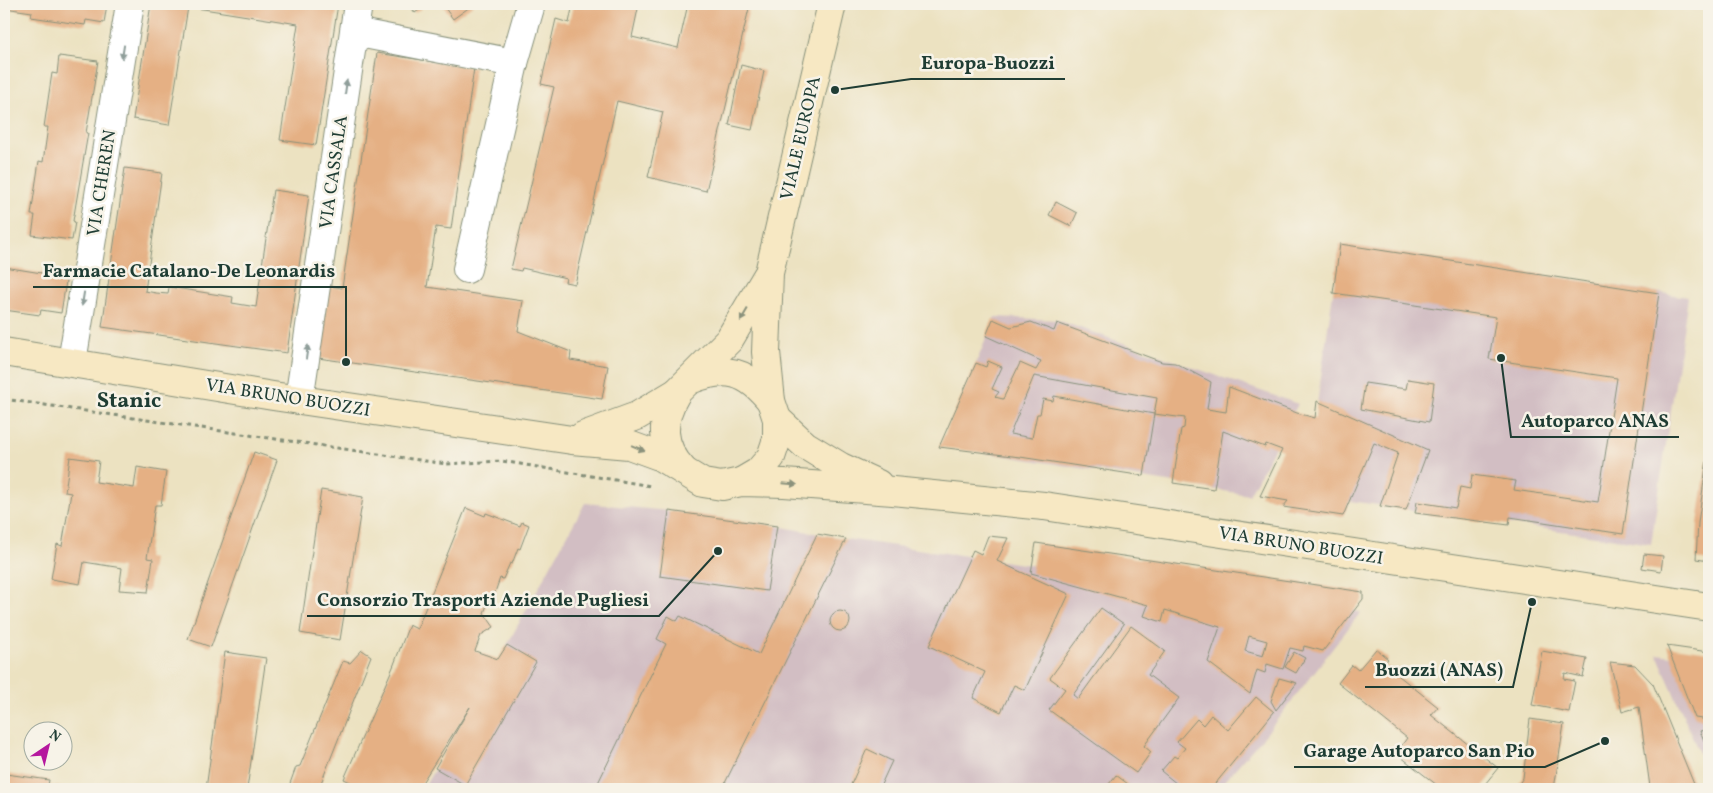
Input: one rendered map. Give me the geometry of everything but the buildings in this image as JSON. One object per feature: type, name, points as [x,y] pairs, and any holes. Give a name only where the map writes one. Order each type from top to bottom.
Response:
[{"type":"main road","name":"VIALE EUROPA","points":[[769,273],[832,4]]},
{"type":"main road","points":[[769,273],[766,352],[777,439],[770,457],[758,472],[741,482],[722,486],[703,483],[686,473],[674,460],[666,444],[664,426],[668,408],[683,386],[729,340],[769,273]]},
{"type":"main road","name":"VIA BRUNO BUOZZI","points":[[4,352],[300,400],[572,440],[630,445],[659,456],[686,473]]},
{"type":"main road","points":[[572,440],[630,420],[706,373],[724,372],[742,376],[759,386],[774,410],[806,445],[855,474],[893,491]]},
{"type":"main road","name":"VIA BRUNO BUOZZI","points":[[741,482],[784,483],[893,491],[1044,506],[1709,607]]},
{"type":"street","name":"VIA CHEREN","points":[[72,362],[130,4]]},
{"type":"street","name":"VIA CASSALA","points":[[300,400],[358,4]]},
{"type":"street","points":[[467,269],[514,63],[531,4]]},
{"type":"street","points":[[354,32],[514,63]]},
{"type":"path","points":[[4,399],[446,464],[502,461],[652,486],[639,449]]},
{"type":"shaded area","points":[[1340,244],[1688,297],[1651,544],[1350,501],[1343,516],[1283,507],[1340,429],[1315,418]]},
{"type":"shaded area","points":[[995,317],[1057,320],[1298,404],[1249,495],[942,446]]},
{"type":"shaded area","points":[[585,503],[669,511],[777,526],[846,539],[1361,612],[1266,734],[1217,789],[423,789],[507,645]]},
{"type":"shaded area","points":[[1657,654],[1709,661],[1709,776]]},
{"type":"place","name":"Europa-Buozzi","points":[[835,90]]},
{"type":"place","name":"Autoparco ANAS","points":[[1501,358]]},
{"type":"place","name":"Farmacie Catalano-De Leonardis","points":[[346,362]]},
{"type":"place","name":"Consorzio Trasporti Aziende Pugliesi","points":[[718,551]]},
{"type":"place","name":"Buozzi (ANAS)","points":[[1532,602]]},
{"type":"place","name":"Garage Autoparco San Pio","points":[[1605,741]]},
{"type":"district","name":"Stanic","points":[[129,399]]}]
